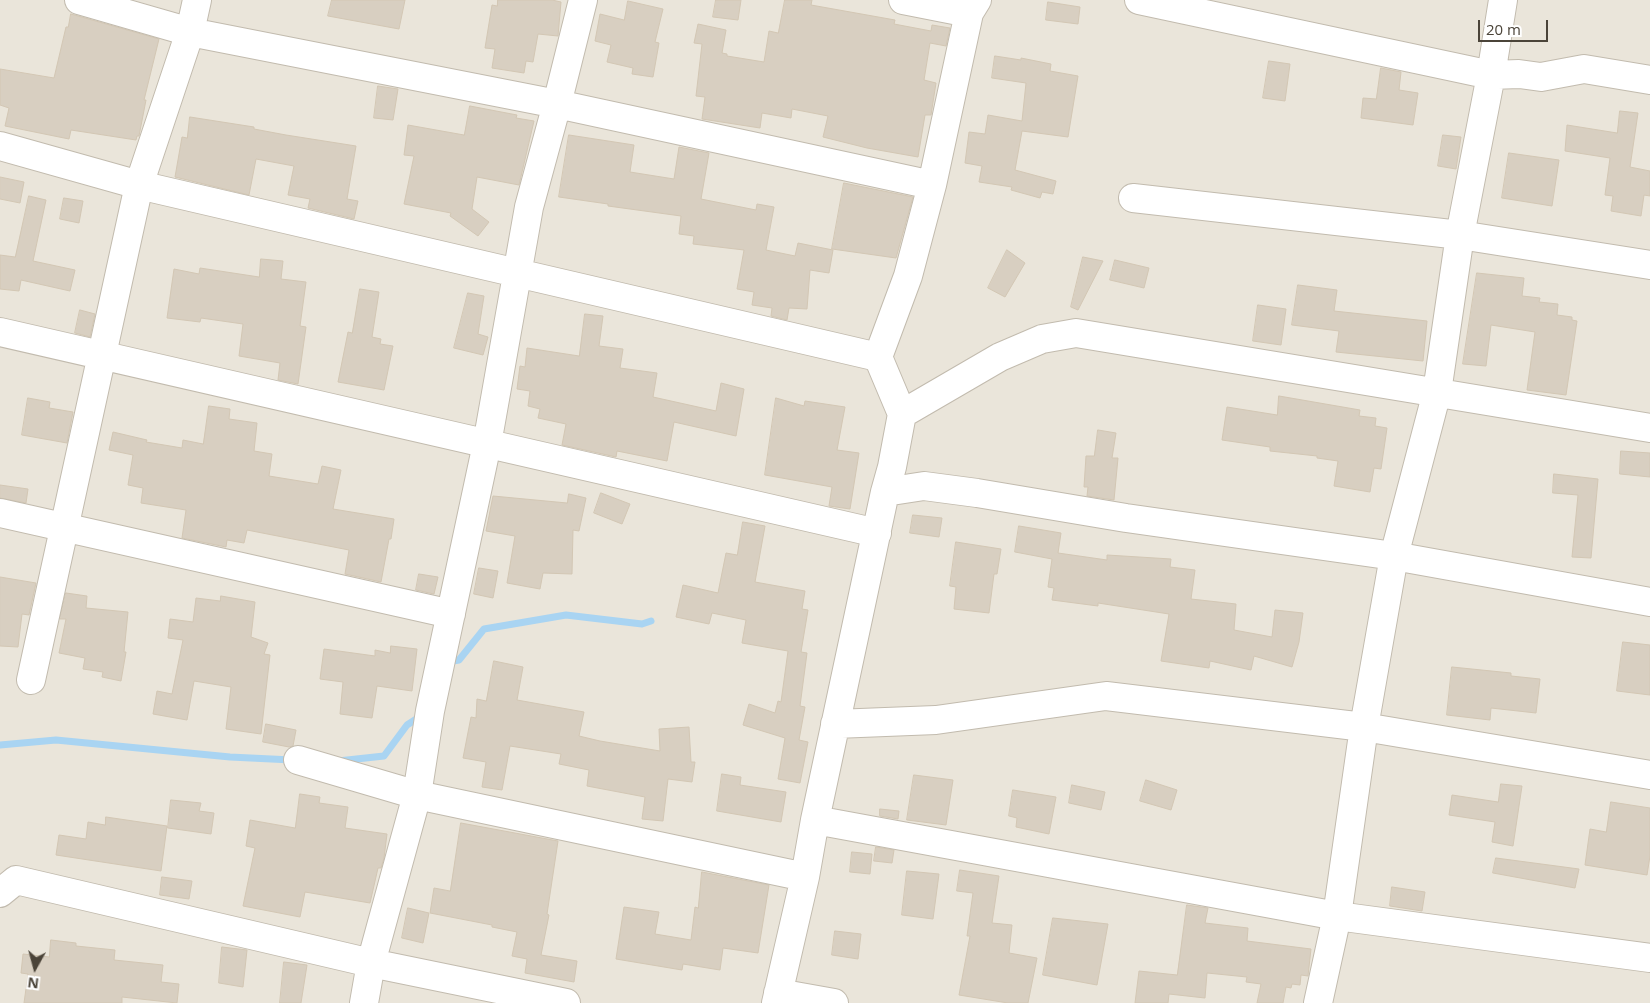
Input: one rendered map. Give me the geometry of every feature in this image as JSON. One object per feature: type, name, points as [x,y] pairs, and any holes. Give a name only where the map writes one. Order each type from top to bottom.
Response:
[{"type":"street","points":[[79,0],[190,32],[557,104],[932,186]]},
{"type":"street","points":[[31,680],[139,185],[190,32],[197,0]]},
{"type":"street","points":[[364,1003],[371,963],[416,795],[430,711],[487,444],[528,208],[583,0]]},
{"type":"street","points":[[834,1003],[777,998],[902,414],[878,357],[908,276],[932,186],[973,7],[903,0]]},
{"type":"street","points":[[1139,0],[1491,75],[1519,74],[1542,78],[1584,69],[1650,80]]},
{"type":"street","points":[[1318,1003],[1337,916],[1364,727],[1394,556],[1437,392],[1460,235],[1491,75],[1503,0]]},
{"type":"street","points":[[0,146],[139,185],[878,357]]},
{"type":"street","points":[[1133,198],[1460,235],[1650,266]]},
{"type":"street","points":[[0,332],[877,533]]},
{"type":"street","points":[[902,414],[1000,357],[1042,339],[1076,333],[1650,428]]},
{"type":"street","points":[[885,492],[924,486],[1126,518],[1394,556],[1650,602]]},
{"type":"street","points":[[0,513],[451,614]]},
{"type":"street","points":[[835,724],[936,720],[1106,696],[1364,727],[1650,776]]},
{"type":"street","points":[[298,760],[416,795],[804,877]]},
{"type":"street","points":[[815,820],[1337,916],[1650,958]]},
{"type":"street","points":[[0,893],[16,880],[371,963],[566,1003]]},
{"type":"shaded area","points":[[0,0],[1650,0],[1650,1003],[0,1003]]},
{"type":"building","points":[[332,0],[405,0],[399,29],[328,16]]},
{"type":"building","points":[[498,0],[552,0],[561,2],[558,36],[538,34],[533,62],[526,61],[524,73],[492,68],[495,49],[485,48],[492,5],[497,6]]},
{"type":"building","points":[[716,0],[741,0],[738,20],[713,17]]},
{"type":"building","points":[[785,0],[812,0],[811,5],[895,20],[894,24],[931,31],[932,25],[950,28],[946,46],[930,43],[924,80],[936,83],[931,115],[925,115],[918,157],[867,148],[823,137],[828,116],[792,109],[791,118],[762,113],[760,128],[702,119],[705,97],[696,96],[702,44],[694,43],[698,24],[726,30],[722,53],[727,54],[727,56],[764,62],[769,31],[778,33]]},
{"type":"building","points":[[628,1],[663,9],[655,42],[659,43],[653,77],[632,74],[633,68],[607,62],[611,45],[595,41],[600,14],[624,20]]},
{"type":"building","points":[[1048,2],[1080,7],[1078,24],[1046,20]]},
{"type":"building","points":[[71,14],[159,39],[144,100],[146,100],[139,136],[137,136],[136,140],[71,130],[69,139],[5,126],[9,108],[0,105],[0,69],[54,78]]},
{"type":"building","points":[[995,56],[1021,60],[1021,58],[1051,64],[1050,71],[1078,76],[1068,137],[1022,131],[1015,170],[1056,181],[1053,194],[1042,192],[1040,198],[1011,190],[1012,187],[979,182],[982,166],[965,163],[969,132],[985,134],[988,115],[1022,121],[1026,83],[992,78]]},
{"type":"building","points":[[1269,61],[1290,64],[1285,101],[1263,98]]},
{"type":"building","points":[[1381,68],[1401,72],[1399,90],[1418,93],[1413,125],[1361,118],[1363,98],[1376,99]]},
{"type":"building","points":[[378,86],[398,89],[393,120],[374,118]]},
{"type":"building","points":[[470,106],[517,115],[516,118],[534,121],[519,185],[477,177],[472,209],[489,222],[478,236],[450,216],[451,213],[404,204],[414,156],[404,155],[408,125],[464,135]]},
{"type":"building","points":[[1620,111],[1638,113],[1630,167],[1650,171],[1650,196],[1644,195],[1641,216],[1611,211],[1613,196],[1605,195],[1610,158],[1565,151],[1567,125],[1617,133]]},
{"type":"building","points":[[190,117],[356,146],[347,199],[358,201],[354,219],[308,208],[310,199],[288,195],[294,166],[256,159],[249,195],[175,177],[182,137],[187,138]]},
{"type":"building","points":[[569,135],[634,145],[630,172],[674,179],[679,147],[709,153],[701,199],[756,210],[757,204],[774,207],[766,250],[795,256],[798,243],[833,250],[829,273],[810,270],[807,309],[789,308],[787,320],[771,316],[772,308],[752,305],[754,292],[737,289],[744,250],[693,244],[694,236],[679,234],[681,216],[559,197]]},
{"type":"building","points":[[1443,135],[1461,137],[1456,169],[1438,166]]},
{"type":"building","points":[[1509,153],[1559,160],[1552,206],[1502,198]]},
{"type":"building","points":[[0,177],[24,182],[20,203],[0,199]]},
{"type":"building","points":[[844,183],[913,197],[896,258],[832,249]]},
{"type":"building","points":[[29,196],[46,200],[33,261],[75,270],[70,291],[21,280],[19,291],[0,289],[0,255],[15,257]]},
{"type":"building","points":[[64,198],[83,201],[79,223],[60,219]]},
{"type":"building","points":[[1007,250],[1025,263],[1005,297],[988,288]]},
{"type":"building","points":[[1083,257],[1103,261],[1078,310],[1071,307]]},
{"type":"building","points":[[261,259],[283,261],[281,279],[306,282],[300,326],[306,327],[298,384],[278,380],[280,363],[239,356],[243,324],[201,318],[200,322],[167,318],[174,269],[199,274],[200,268],[259,277]]},
{"type":"building","points":[[1115,260],[1149,268],[1144,288],[1110,280]]},
{"type":"building","points":[[1477,273],[1524,278],[1522,296],[1540,298],[1539,302],[1558,304],[1557,315],[1572,317],[1572,320],[1577,321],[1566,395],[1527,390],[1535,332],[1491,325],[1486,366],[1463,364]]},
{"type":"building","points":[[1298,285],[1337,290],[1334,311],[1427,321],[1423,361],[1336,352],[1339,331],[1292,325]]},
{"type":"building","points":[[360,289],[379,292],[372,337],[381,339],[380,344],[393,346],[384,390],[338,382],[348,332],[352,333]]},
{"type":"building","points":[[468,293],[484,296],[478,334],[488,337],[483,355],[454,348]]},
{"type":"building","points":[[1258,305],[1286,309],[1281,345],[1253,341]]},
{"type":"building","points":[[80,310],[95,314],[90,337],[75,333]]},
{"type":"building","points":[[585,314],[603,316],[599,346],[623,349],[620,368],[657,373],[653,397],[716,411],[721,383],[744,389],[736,436],[674,422],[667,461],[617,451],[616,457],[562,445],[566,424],[538,418],[540,409],[528,406],[530,391],[517,389],[520,366],[525,367],[527,348],[579,356]]},
{"type":"building","points":[[1279,396],[1360,410],[1359,416],[1376,418],[1375,426],[1387,428],[1381,469],[1374,468],[1370,492],[1334,486],[1338,461],[1317,458],[1317,456],[1270,451],[1270,447],[1222,440],[1227,407],[1277,415]]},
{"type":"building","points":[[28,398],[50,402],[49,408],[73,412],[67,443],[22,435]]},
{"type":"building","points":[[776,398],[804,406],[805,401],[845,407],[837,450],[859,453],[850,509],[829,506],[832,487],[765,475]]},
{"type":"building","points":[[209,406],[230,409],[229,419],[257,423],[254,451],[272,454],[269,476],[318,484],[322,466],[341,470],[333,509],[394,519],[381,582],[345,574],[349,550],[247,530],[244,543],[227,540],[226,547],[182,538],[186,510],[141,503],[143,488],[128,485],[133,455],[109,450],[113,432],[147,440],[146,442],[182,448],[183,440],[203,444]]},
{"type":"building","points":[[1098,430],[1116,433],[1112,458],[1118,458],[1114,500],[1087,496],[1088,487],[1084,487],[1086,456],[1094,456]]},
{"type":"building","points":[[1621,451],[1650,453],[1650,477],[1620,474]]},
{"type":"building","points":[[1554,474],[1598,479],[1591,558],[1572,557],[1578,495],[1553,493]]},
{"type":"building","points":[[0,485],[28,489],[26,503],[0,498]]},
{"type":"building","points":[[601,493],[630,504],[622,524],[594,513]]},
{"type":"building","points":[[569,494],[586,498],[579,531],[573,530],[572,574],[543,573],[540,589],[507,583],[515,536],[486,531],[493,496],[567,503]]},
{"type":"building","points":[[913,515],[942,518],[939,537],[910,533]]},
{"type":"building","points":[[743,522],[765,526],[755,582],[805,591],[802,609],[808,610],[801,652],[807,653],[800,706],[805,707],[799,740],[808,742],[800,783],[778,779],[785,738],[743,725],[749,704],[775,713],[778,701],[781,702],[788,651],[742,643],[746,620],[712,613],[709,624],[676,617],[683,585],[718,593],[726,553],[737,555]]},
{"type":"building","points":[[1019,526],[1061,533],[1058,553],[1107,560],[1107,555],[1171,559],[1170,567],[1195,570],[1191,599],[1236,604],[1234,630],[1272,637],[1275,610],[1303,613],[1299,642],[1292,667],[1254,656],[1251,670],[1210,661],[1209,668],[1161,661],[1169,614],[1098,603],[1098,606],[1052,600],[1054,588],[1048,587],[1052,559],[1015,552]]},
{"type":"building","points":[[956,542],[1001,549],[997,574],[994,574],[989,613],[954,609],[956,587],[950,586]]},
{"type":"building","points":[[479,568],[498,571],[493,598],[474,594]]},
{"type":"building","points":[[419,574],[438,577],[434,594],[416,590]]},
{"type":"building","points":[[0,577],[36,583],[29,615],[22,614],[18,647],[0,646]]},
{"type":"building","points":[[66,593],[87,596],[86,608],[128,612],[124,652],[126,652],[121,681],[102,677],[103,672],[83,669],[85,658],[59,653],[66,619],[60,619]]},
{"type":"building","points":[[221,596],[255,602],[251,637],[268,643],[264,654],[270,655],[261,734],[226,729],[231,687],[194,681],[187,720],[153,714],[157,691],[172,694],[183,640],[168,638],[170,619],[193,622],[196,598],[220,601]]},
{"type":"building","points":[[1623,642],[1650,645],[1650,695],[1617,691]]},
{"type":"building","points":[[391,646],[417,649],[412,691],[377,686],[372,718],[340,714],[343,682],[320,679],[324,649],[375,656],[375,650],[390,653]]},
{"type":"building","points":[[494,661],[523,667],[517,700],[584,712],[579,736],[660,751],[659,729],[689,727],[691,762],[695,762],[692,782],[668,779],[663,821],[642,819],[645,797],[587,786],[589,770],[559,764],[561,754],[510,746],[502,790],[482,787],[486,762],[463,758],[471,717],[476,718],[477,699],[486,701]]},
{"type":"building","points":[[1452,667],[1511,673],[1511,676],[1540,679],[1536,713],[1491,708],[1490,720],[1447,715]]},
{"type":"building","points":[[266,724],[296,730],[293,746],[289,747],[263,742]]},
{"type":"building","points":[[722,774],[741,777],[740,785],[786,792],[781,822],[717,811]]},
{"type":"building","points":[[914,775],[953,780],[946,825],[907,820]]},
{"type":"building","points":[[1146,780],[1177,790],[1171,810],[1140,801]]},
{"type":"building","points":[[1501,784],[1522,786],[1513,846],[1492,842],[1495,822],[1449,815],[1452,795],[1498,802]]},
{"type":"building","points":[[1072,785],[1105,792],[1101,810],[1069,803]]},
{"type":"building","points":[[1013,790],[1056,797],[1049,834],[1016,827],[1017,818],[1009,816]]},
{"type":"building","points":[[300,794],[320,797],[319,803],[348,807],[345,828],[387,834],[384,858],[381,868],[378,868],[370,903],[305,892],[300,917],[243,906],[255,848],[246,846],[250,820],[295,828]]},
{"type":"building","points":[[171,800],[201,803],[199,811],[214,813],[211,834],[168,828]]},
{"type":"building","points":[[1611,802],[1650,808],[1650,856],[1647,875],[1585,865],[1590,829],[1606,832]]},
{"type":"building","points":[[880,809],[899,811],[898,819],[880,816]]},
{"type":"building","points":[[106,817],[167,826],[161,871],[56,855],[59,835],[86,839],[88,822],[105,825]]},
{"type":"building","points":[[461,823],[558,841],[547,914],[549,915],[541,955],[577,961],[574,982],[525,973],[527,959],[512,956],[517,932],[492,927],[492,925],[430,913],[434,888],[450,891]]},
{"type":"building","points":[[876,847],[894,850],[892,863],[874,861]]},
{"type":"building","points":[[852,852],[872,854],[870,874],[850,872]]},
{"type":"building","points":[[1496,858],[1579,869],[1575,888],[1493,873]]},
{"type":"building","points":[[960,870],[999,876],[992,923],[1012,925],[1009,953],[1037,958],[1028,1003],[1008,1003],[959,995],[970,936],[967,936],[973,893],[957,891]]},
{"type":"building","points":[[907,871],[939,874],[933,919],[902,915]]},
{"type":"building","points":[[702,872],[769,885],[758,953],[723,948],[720,970],[683,964],[682,970],[616,959],[624,907],[659,912],[655,934],[691,940],[695,907],[698,908]]},
{"type":"building","points":[[162,877],[192,881],[189,899],[160,895]]},
{"type":"building","points":[[1392,887],[1425,892],[1422,911],[1390,906]]},
{"type":"building","points":[[1187,905],[1208,908],[1205,923],[1248,928],[1247,941],[1311,949],[1308,976],[1301,975],[1300,985],[1292,984],[1291,988],[1286,987],[1283,1003],[1257,1003],[1261,984],[1246,982],[1247,977],[1207,973],[1205,998],[1169,994],[1168,1003],[1135,1003],[1139,971],[1177,975]]},
{"type":"building","points":[[408,908],[429,913],[423,943],[402,938]]},
{"type":"building","points":[[1053,918],[1108,924],[1097,985],[1043,975]]},
{"type":"building","points":[[835,931],[861,934],[858,959],[832,955]]},
{"type":"building","points":[[51,940],[76,943],[76,946],[115,950],[114,960],[163,965],[161,982],[179,984],[177,1003],[122,997],[122,1003],[24,1003],[28,974],[21,973],[23,954],[49,957]]},
{"type":"building","points":[[222,947],[247,950],[243,987],[219,983]]},
{"type":"building","points":[[284,962],[307,965],[301,1003],[280,1003]]},
{"type":"waterway","points":[[447,662],[459,660],[484,629],[566,615],[642,624],[651,621]]},
{"type":"waterway","points":[[338,761],[384,756],[407,725],[421,716]]},
{"type":"waterway","points":[[0,745],[56,740],[230,757],[292,760]]}]
